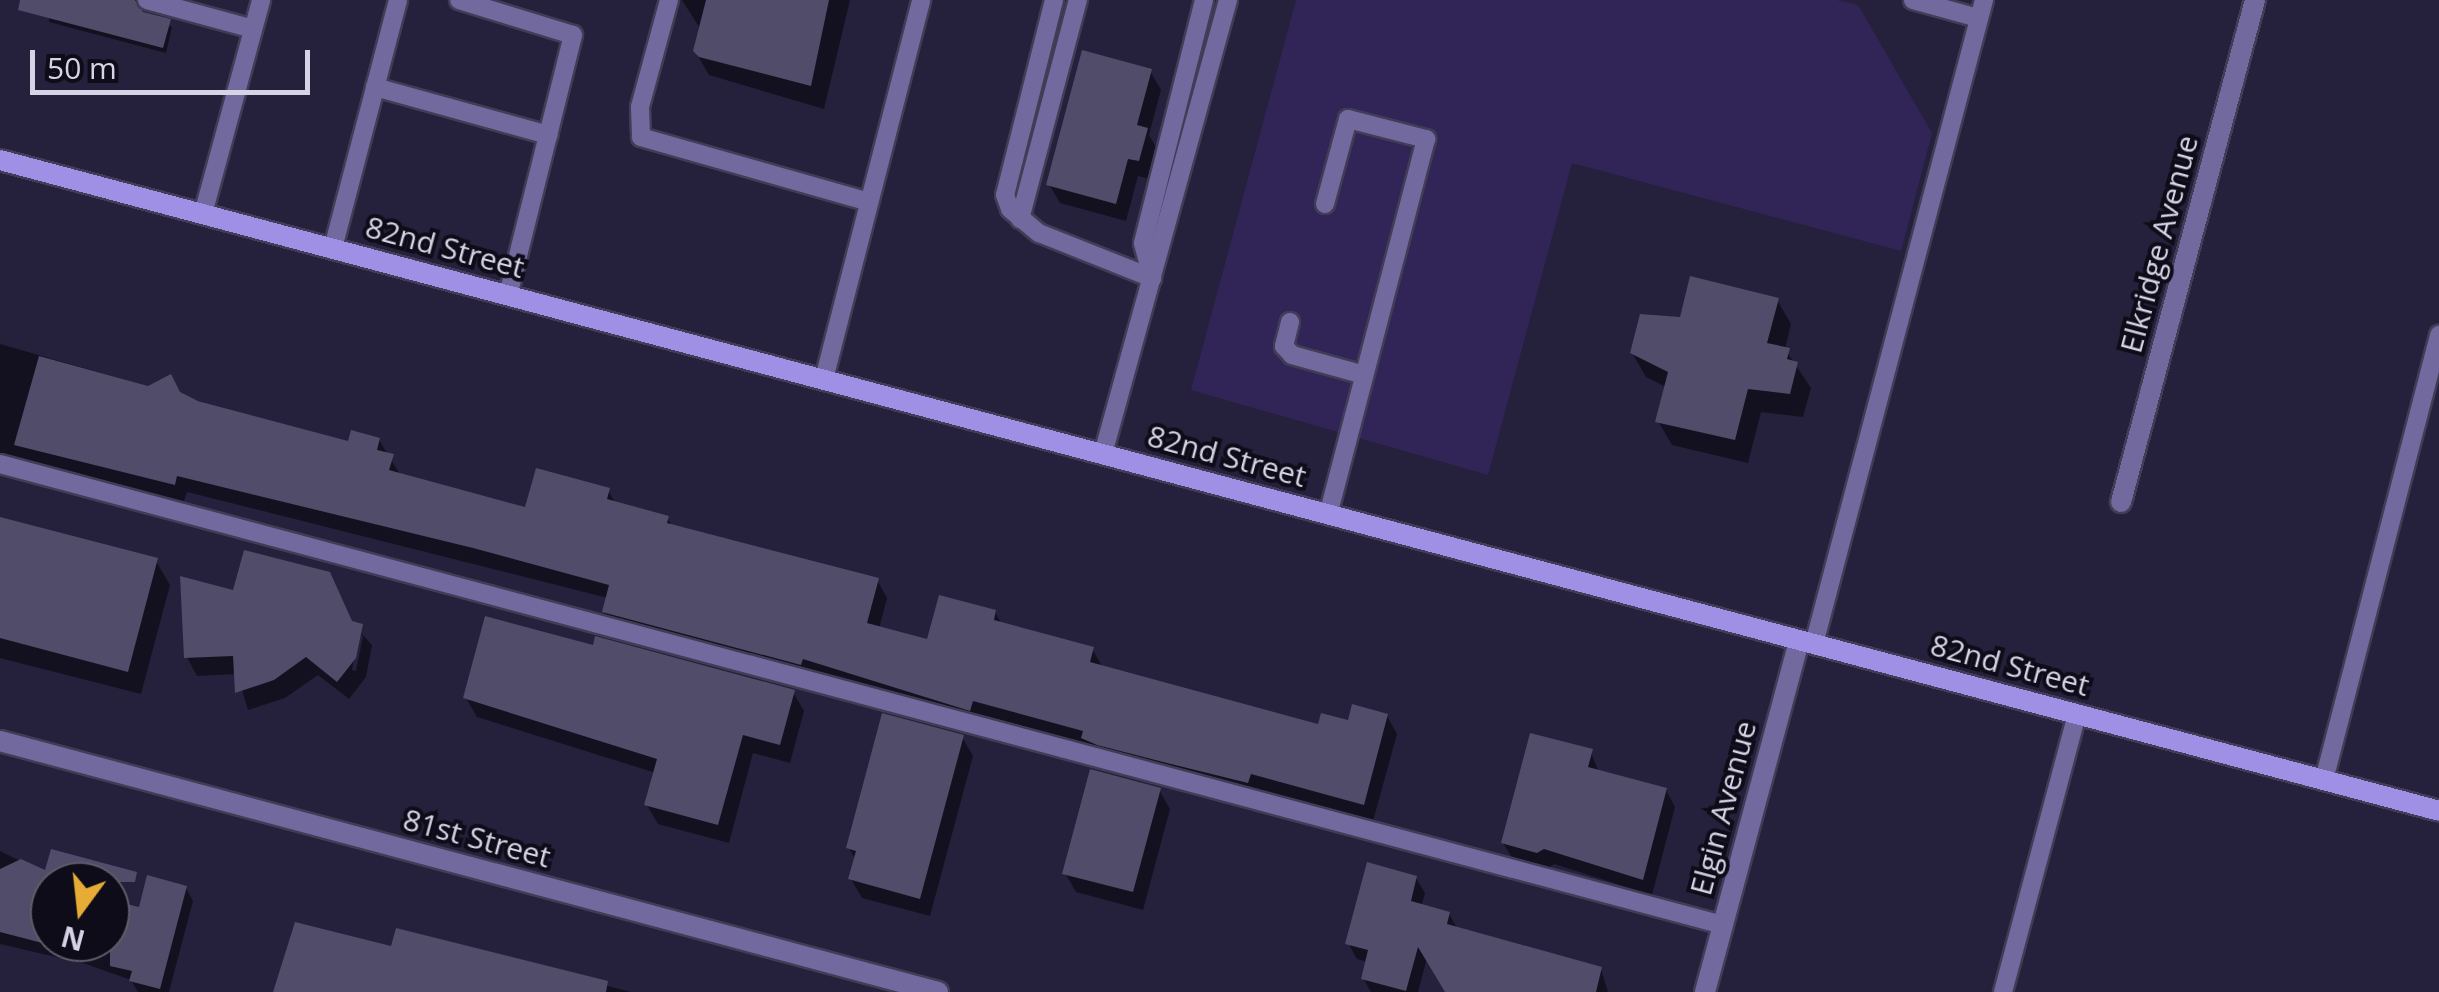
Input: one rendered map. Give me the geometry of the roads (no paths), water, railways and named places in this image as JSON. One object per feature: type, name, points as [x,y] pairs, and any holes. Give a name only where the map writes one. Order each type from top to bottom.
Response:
[{"type":"main road","name":"82nd Street","points":[[0,160],[2439,811]]},
{"type":"street","name":"Elkridge Avenue","points":[[2121,502],[2254,0]]},
{"type":"street","name":"Elgin Avenue","points":[[1705,992],[1806,642]]},
{"type":"street","name":"81st Street","points":[[0,741],[938,992]]},
{"type":"lane","points":[[147,0],[253,29]]},
{"type":"lane","points":[[204,214],[261,0]]},
{"type":"lane","points":[[333,248],[398,0]]},
{"type":"lane","points":[[459,0],[574,35],[508,295]]},
{"type":"lane","points":[[669,0],[640,107],[641,137],[869,202]]},
{"type":"lane","points":[[824,379],[921,0]]},
{"type":"lane","points":[[1054,0],[1005,194],[1020,219],[1039,233],[1152,278]]},
{"type":"lane","points":[[1020,219],[1078,0]]},
{"type":"lane","points":[[1152,278],[1143,243],[1204,0]]},
{"type":"lane","points":[[1104,454],[1228,0]]},
{"type":"lane","points":[[1806,642],[1981,9],[1913,0]]},
{"type":"lane","points":[[375,87],[548,135]]},
{"type":"lane","points":[[1325,204],[1348,119],[1426,139],[1328,514]]},
{"type":"lane","points":[[1290,322],[1284,346],[1292,355],[1364,375]]},
{"type":"lane","points":[[2324,780],[2439,335]]},
{"type":"lane","points":[[0,464],[1723,925]]},
{"type":"lane","points":[[2003,992],[2078,714]]}]
